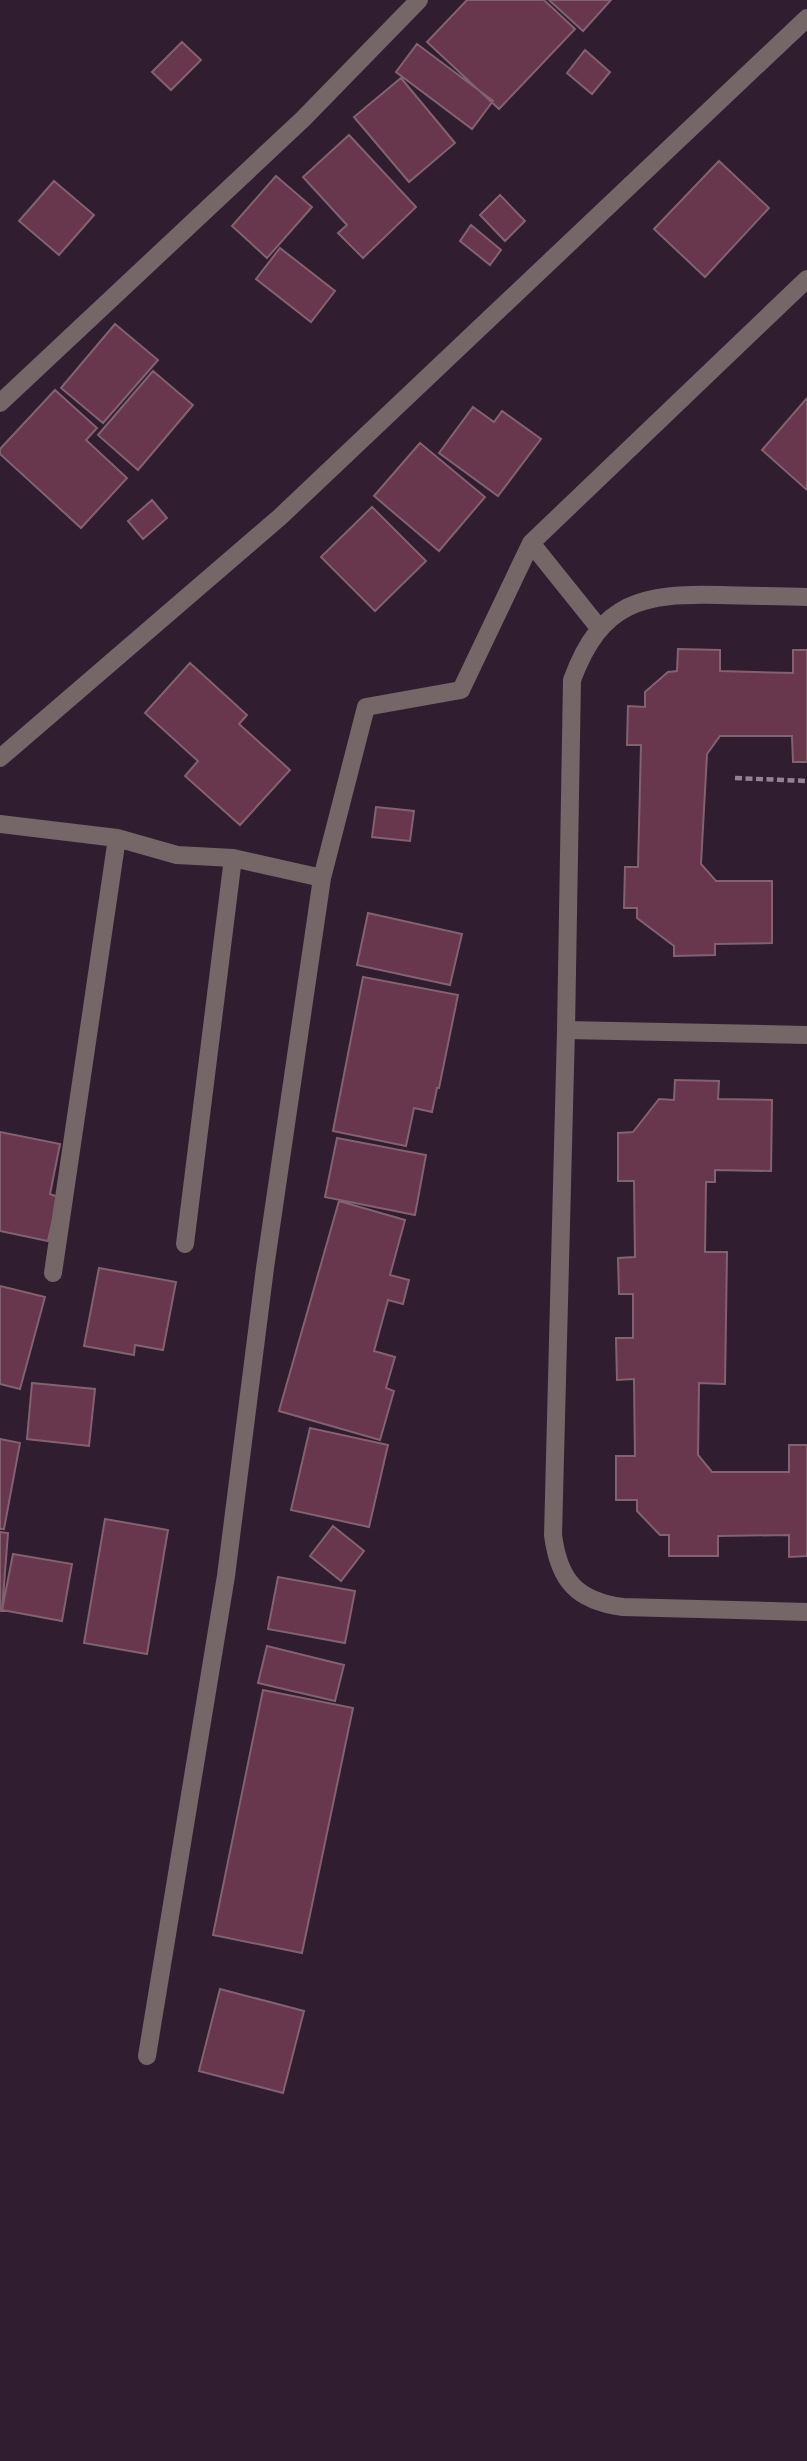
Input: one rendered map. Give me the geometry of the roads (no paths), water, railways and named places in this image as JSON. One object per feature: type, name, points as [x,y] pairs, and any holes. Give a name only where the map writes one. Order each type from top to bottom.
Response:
[{"type":"street","points":[[0,403],[303,119],[419,0]]},
{"type":"street","points":[[0,758],[280,517],[807,18]]},
{"type":"street","points":[[147,2056],[226,1576],[265,1268],[322,878],[366,707],[461,690],[531,543],[807,279]]},
{"type":"street","points":[[531,543],[600,629]]},
{"type":"street","points":[[807,597],[679,594],[650,598],[623,610],[600,629],[582,653],[572,680],[553,1535],[556,1557],[566,1577],[581,1594],[601,1604],[623,1607],[807,1612]]},
{"type":"street","points":[[0,824],[117,838],[177,855],[233,858],[322,878]]},
{"type":"street","points":[[53,1273],[117,838]]},
{"type":"street","points":[[185,1244],[233,858]]},
{"type":"street","points":[[566,1030],[807,1035]]}]
